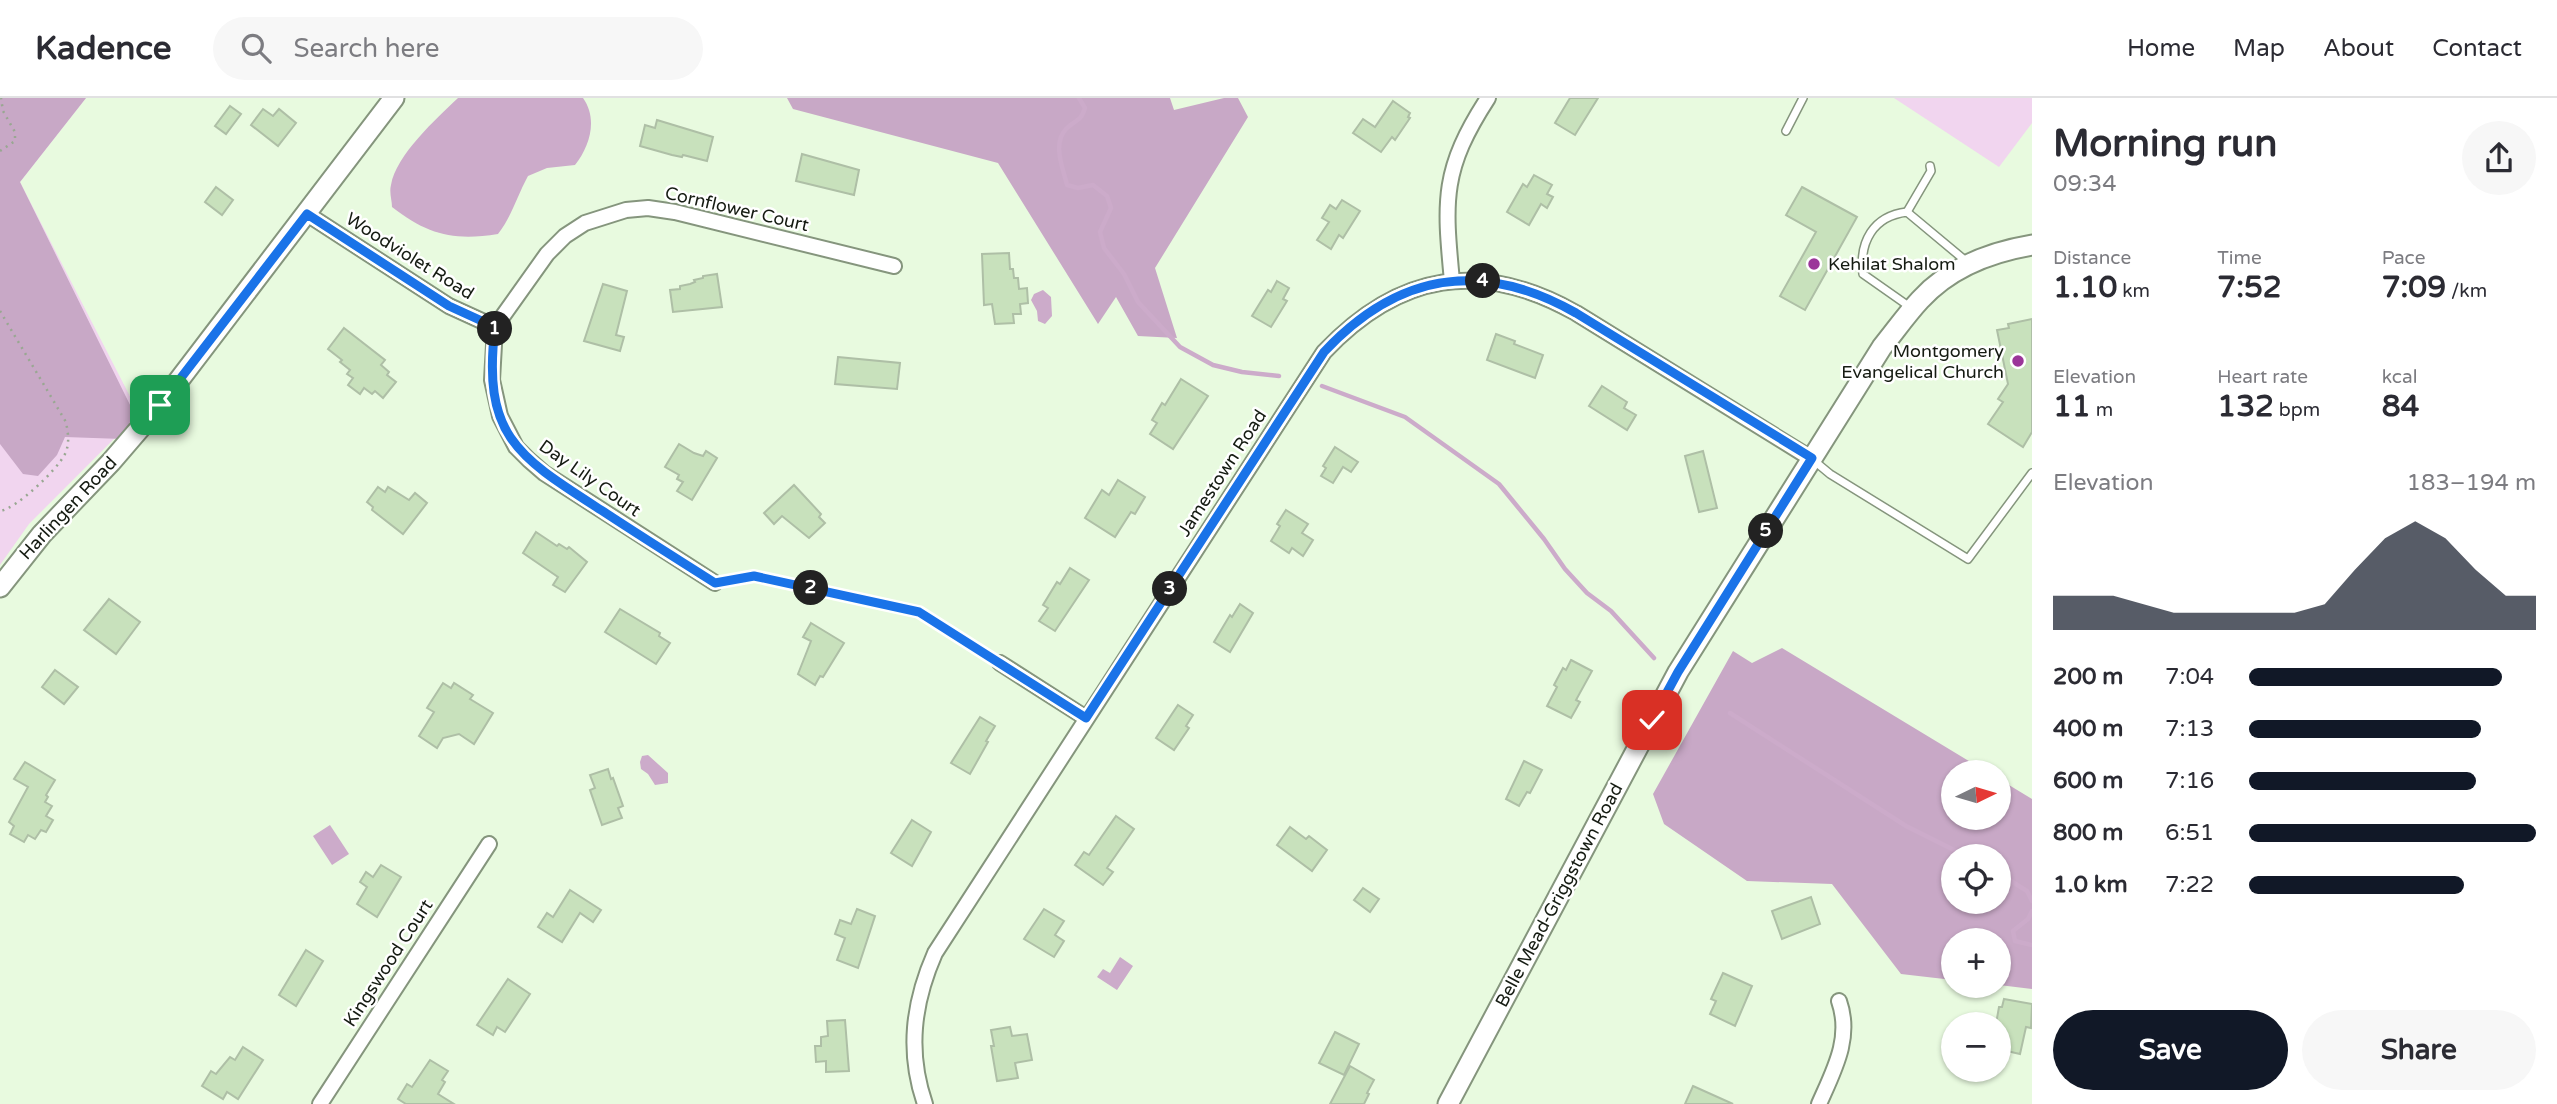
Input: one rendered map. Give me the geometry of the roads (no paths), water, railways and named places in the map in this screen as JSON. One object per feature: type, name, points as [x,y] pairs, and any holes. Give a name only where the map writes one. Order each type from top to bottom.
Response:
[{"type":"street","name":"Harlingen Road","points":[[0,587],[42,534],[111,462],[160,405],[394,98]]},
{"type":"street","points":[[1452,281],[1446,220],[1447,194],[1461,142],[1488,98]]},
{"type":"street","name":"Cornflower Court","points":[[495,327],[547,254],[565,236],[584,223],[626,210],[648,208],[675,212],[894,266]]},
{"type":"street","name":"Woodviolet Road","points":[[307,214],[427,293],[495,327]]},
{"type":"street","name":"Belle Mead-Griggstown Road","points":[[1448,1104],[1665,696],[1882,347],[1921,299],[1947,276],[1987,255],[2032,245]]},
{"type":"street","name":"Jamestown Road","points":[[925,1104],[917,1077],[914,1028],[924,976],[935,953],[1324,352],[1358,319],[1379,305],[1423,287],[1452,281],[1504,283],[1554,300],[1812,458]]},
{"type":"street","name":"Day Lily Court","points":[[495,327],[492,380],[495,402],[516,447],[544,473],[715,583]]},
{"type":"street","points":[[1000,663],[1086,718]]},
{"type":"street","name":"Kingswood Court","points":[[320,1104],[488,844]]},
{"type":"street","points":[[1819,1104],[1838,1063],[1844,1037],[1843,1012],[1839,1001]]},
{"type":"lane","points":[[1786,131],[1804,98]]},
{"type":"lane","points":[[1907,212],[1931,171],[1930,166]]},
{"type":"lane","points":[[1913,308],[1863,274],[1861,258],[1870,232],[1892,214],[1907,212],[1970,264]]},
{"type":"lane","points":[[1812,458],[1830,474],[1968,559],[2032,473]]},
{"type":"waterway","points":[[1079,98],[1085,108],[1079,119],[1062,135],[1059,149],[1067,185],[1078,188],[1093,185],[1107,196],[1111,208],[1100,232],[1104,248],[1124,274],[1138,302],[1180,347],[1213,365],[1242,372],[1279,376]]},
{"type":"waterway","points":[[1322,386],[1405,417],[1499,484],[1565,569],[1587,593],[1611,611],[1654,658]]},
{"type":"waterway","points":[[1730,713],[1906,826],[1942,844]]},
{"type":"waterway","points":[[2011,881],[2027,891],[2032,901]]},
{"type":"waterway","points":[[2032,911],[2028,919],[2013,931],[2015,941],[2032,945]]},
{"type":"place","name":"Kehilat Shalom","points":[[1814,264]]},
{"type":"place","name":"Montgomery Evangelical Church","points":[[2018,361]]}]
